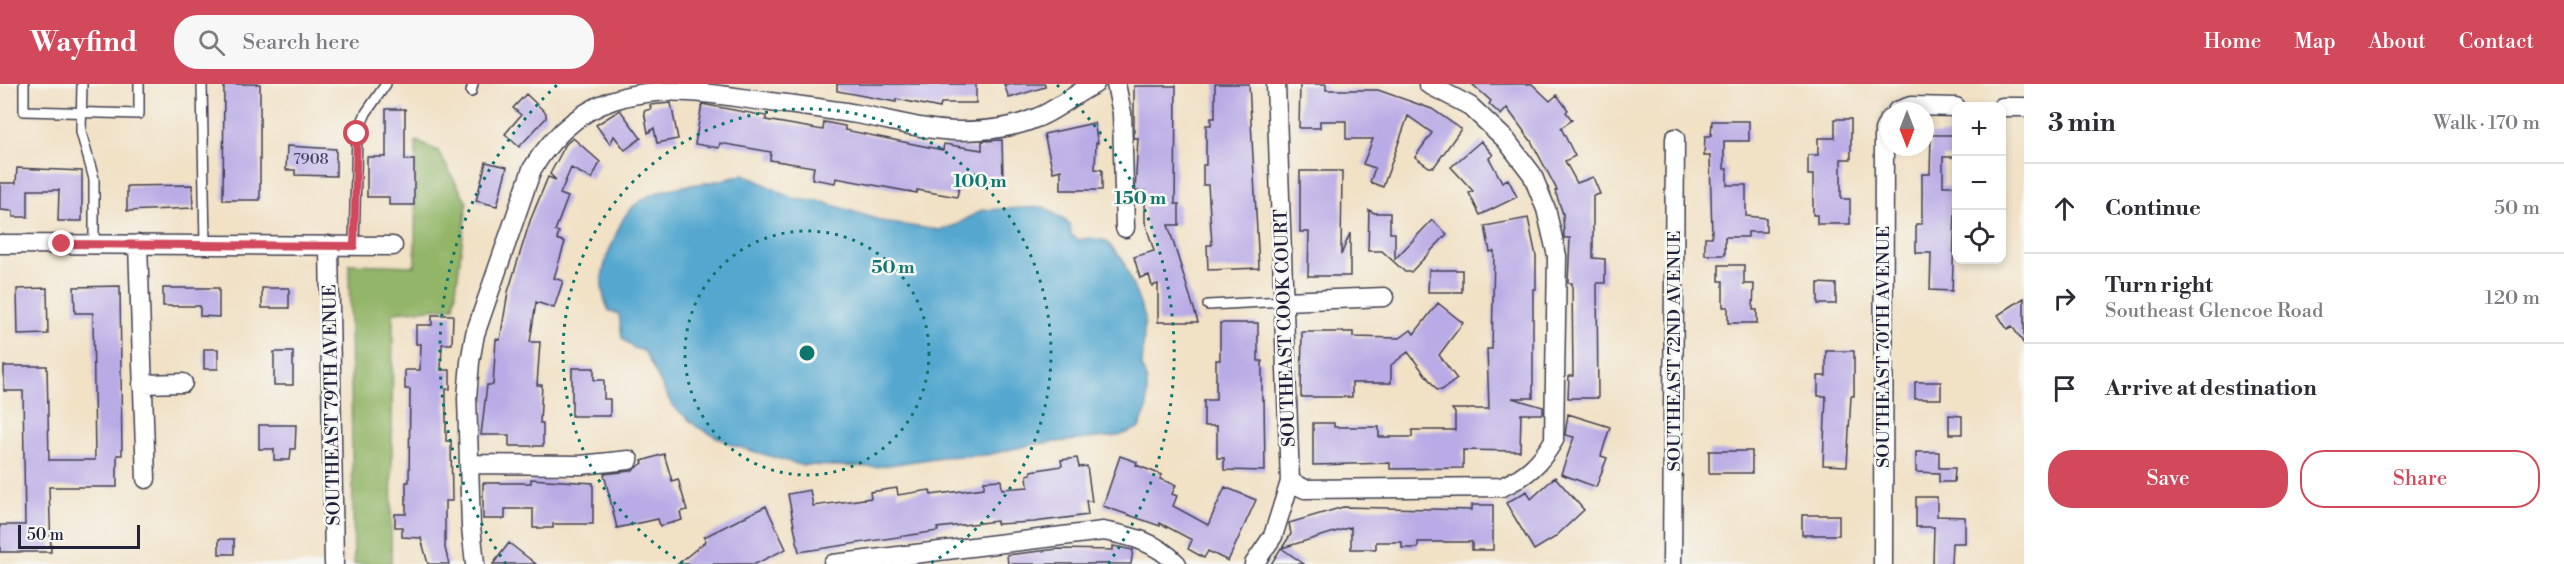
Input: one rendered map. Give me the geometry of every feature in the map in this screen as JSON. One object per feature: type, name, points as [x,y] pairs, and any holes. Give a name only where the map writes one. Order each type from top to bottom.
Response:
[{"type":"street","points":[[476,564],[471,527],[471,464],[467,398],[475,334],[532,169],[546,146],[570,120],[593,103],[634,89],[695,90],[858,114],[909,125],[959,131],[994,129],[1037,118],[1095,84]]},
{"type":"street","points":[[1116,84],[1122,113],[1125,228]]},
{"type":"street","name":"SOUTHEAST COOK COURT","points":[[1254,564],[1273,536],[1290,482],[1276,84]]},
{"type":"street","points":[[1290,482],[1305,489],[1502,487],[1527,475],[1544,457],[1554,441],[1557,256],[1546,208],[1532,174],[1506,140],[1470,106],[1428,84]]},
{"type":"street","points":[[1934,106],[1952,106]]},
{"type":"street","points":[[2006,107],[2024,107]]},
{"type":"street","name":"SOUTHEAST 72ND AVENUE","points":[[1672,564],[1676,138]]},
{"type":"street","name":"SOUTHEAST 70TH AVENUE","points":[[1883,564],[1886,156]]},
{"type":"street","points":[[0,244],[393,246]]},
{"type":"street","points":[[138,244],[146,479]]},
{"type":"street","name":"SOUTHEAST 79TH AVENUE","points":[[329,245],[334,564]]},
{"type":"street","points":[[1285,301],[1384,297]]},
{"type":"street","points":[[142,384],[183,383]]},
{"type":"street","points":[[471,464],[581,465],[629,460]]},
{"type":"street","points":[[833,564],[1103,531],[1135,537],[1164,551],[1177,564]]},
{"type":"lane","points":[[24,84],[24,111],[140,114],[140,84]]},
{"type":"lane","points":[[82,84],[81,132],[94,179],[94,244]]},
{"type":"lane","points":[[202,84],[205,245]]},
{"type":"lane","points":[[354,246],[357,134],[366,113],[386,84]]},
{"type":"lane","points":[[1208,305],[1285,301]]},
{"type":"green space","points":[[416,141],[438,151],[467,203],[454,307],[393,312],[391,564],[354,564],[349,264],[415,266]]},
{"type":"water","points":[[744,174],[794,199],[823,202],[889,223],[940,230],[956,225],[982,210],[1044,207],[1070,224],[1071,235],[1079,240],[1090,238],[1106,241],[1123,260],[1145,317],[1142,367],[1147,382],[1147,409],[1139,428],[1119,436],[1035,444],[987,455],[942,457],[876,467],[800,465],[732,445],[697,427],[672,405],[644,351],[634,348],[622,338],[619,314],[609,311],[603,294],[604,265],[623,220],[628,212],[640,202],[667,189],[730,179]]},
{"type":"building","points":[[224,84],[260,84],[260,200],[223,200]]},
{"type":"building","points":[[837,84],[976,84],[976,103],[941,103],[940,108],[896,99],[896,102],[837,91]]},
{"type":"building","points":[[1004,84],[1045,84],[1045,87],[1009,98]]},
{"type":"building","points":[[1215,84],[1249,84],[1259,268],[1208,270],[1207,245],[1212,245],[1208,185],[1203,185],[1203,165],[1206,165],[1206,125],[1211,125],[1211,118],[1215,118]]},
{"type":"building","points":[[1300,84],[1326,84],[1326,90],[1378,90],[1432,109],[1461,129],[1434,167],[1429,167],[1415,157],[1432,133],[1408,116],[1383,187],[1370,182],[1375,168],[1363,164],[1373,139],[1346,139],[1346,121],[1320,121],[1320,128],[1299,128]]},
{"type":"building","points":[[1472,84],[1532,84],[1550,101],[1557,95],[1568,110],[1566,112],[1572,120],[1561,128],[1575,156],[1565,161],[1577,183],[1593,177],[1600,194],[1593,196],[1593,258],[1605,259],[1605,283],[1597,283],[1598,398],[1568,398],[1569,376],[1573,376],[1572,283],[1568,283],[1570,238],[1564,238],[1563,214],[1555,191],[1557,190],[1531,141],[1507,108],[1501,115],[1489,104],[1491,101]]},
{"type":"building","points":[[1134,86],[1176,86],[1175,204],[1179,204],[1179,225],[1168,225],[1198,322],[1158,322],[1158,284],[1152,286],[1149,275],[1140,278],[1134,257],[1154,251],[1145,222],[1145,191],[1135,191],[1138,138],[1134,138]]},
{"type":"building","points":[[526,94],[546,113],[546,118],[519,147],[505,134],[521,115],[513,108]]},
{"type":"building","points":[[671,103],[678,139],[657,143],[654,128],[648,133],[644,111],[651,109],[650,105]]},
{"type":"building","points":[[702,104],[766,116],[766,120],[823,130],[824,122],[845,126],[845,130],[943,150],[944,144],[982,150],[982,141],[1002,140],[1003,180],[960,182],[957,197],[917,190],[917,193],[836,178],[835,183],[812,179],[814,167],[770,160],[771,152],[720,143],[719,148],[695,144]]},
{"type":"building","points":[[386,109],[405,109],[405,160],[414,160],[414,205],[389,205],[389,197],[367,197],[367,157],[386,157]]},
{"type":"building","points":[[620,110],[641,138],[625,150],[614,136],[610,144],[596,125]]},
{"type":"building","points":[[1835,119],[1851,119],[1851,159],[1841,159],[1841,199],[1850,199],[1850,224],[1817,224],[1817,215],[1813,215],[1813,175],[1808,175],[1808,155],[1818,155],[1818,138],[1835,138]]},
{"type":"building","points":[[1712,121],[1749,121],[1749,141],[1724,141],[1724,169],[1727,169],[1727,185],[1746,185],[1746,216],[1766,218],[1766,232],[1748,232],[1748,237],[1725,237],[1725,255],[1705,255],[1705,237],[1712,237],[1710,156],[1704,156],[1705,136],[1711,136]]},
{"type":"building","points":[[1094,123],[1098,143],[1096,143],[1095,169],[1102,170],[1102,190],[1061,190],[1061,170],[1053,172],[1044,134]]},
{"type":"building","points":[[1934,135],[1952,135],[1952,157],[1943,157],[1943,186],[1952,186],[1952,291],[1930,290],[1931,253],[1916,253],[1916,224],[1922,224],[1922,174],[1930,174],[1930,156],[1934,156]]},
{"type":"building","points":[[573,138],[600,162],[592,179],[571,168],[560,194],[568,197],[555,231],[559,232],[557,239],[565,242],[554,278],[563,281],[554,308],[536,302],[530,342],[540,342],[537,385],[542,385],[540,423],[543,423],[543,446],[509,446],[509,435],[481,435],[487,385],[493,385],[496,339],[500,340],[508,292],[530,221],[548,177],[556,180],[550,174],[566,144]]},
{"type":"building","points":[[1481,141],[1493,155],[1489,158],[1502,182],[1508,179],[1517,197],[1480,215],[1469,193],[1473,191],[1451,167]]},
{"type":"building","points":[[287,146],[336,149],[336,176],[295,175],[295,170],[286,170]]},
{"type":"building","points":[[486,162],[507,167],[497,206],[476,201]]},
{"type":"building","points":[[17,168],[82,171],[82,221],[58,221],[59,190],[28,190],[28,217],[13,217],[13,211],[0,210],[0,183],[16,183]]},
{"type":"building","points":[[1300,171],[1342,171],[1341,255],[1350,233],[1350,276],[1308,276],[1309,232],[1300,232]]},
{"type":"building","points":[[192,185],[193,208],[127,211],[127,186]]},
{"type":"building","points":[[1369,210],[1374,213],[1390,213],[1390,233],[1395,233],[1395,259],[1432,220],[1447,234],[1411,272],[1405,272],[1382,251],[1368,251]]},
{"type":"building","points":[[1528,218],[1536,256],[1536,289],[1533,289],[1533,398],[1512,398],[1543,407],[1543,414],[1521,414],[1520,451],[1463,450],[1463,468],[1390,469],[1390,463],[1313,465],[1313,423],[1334,423],[1334,427],[1379,427],[1379,437],[1412,437],[1412,430],[1455,430],[1455,413],[1452,409],[1489,409],[1487,349],[1492,349],[1494,251],[1490,252],[1485,226]]},
{"type":"building","points":[[1719,265],[1744,265],[1744,284],[1754,284],[1753,310],[1757,310],[1757,323],[1728,323],[1728,307],[1723,307],[1723,281],[1719,281]]},
{"type":"building","points":[[1429,270],[1462,270],[1462,292],[1428,292]]},
{"type":"building","points":[[1818,283],[1836,284],[1836,304],[1818,304]]},
{"type":"building","points":[[120,286],[122,455],[117,455],[117,487],[49,487],[51,552],[0,552],[0,525],[25,525],[23,391],[4,391],[4,366],[47,366],[49,460],[95,460],[93,313],[75,313],[74,287]]},
{"type":"building","points":[[47,288],[48,334],[18,335],[17,289]]},
{"type":"building","points":[[163,288],[219,288],[219,317],[200,316],[200,306],[163,306]]},
{"type":"building","points":[[262,288],[289,288],[289,308],[262,308]]},
{"type":"building","points":[[2024,298],[2024,344],[2012,326],[2007,329],[1998,315]]},
{"type":"building","points":[[1438,303],[1463,323],[1439,355],[1457,379],[1442,390],[1437,390],[1408,352],[1391,365],[1391,383],[1352,383],[1352,397],[1301,397],[1302,332],[1353,332],[1353,337],[1400,338],[1411,330],[1414,334]]},
{"type":"building","points":[[432,315],[453,315],[452,344],[442,344],[441,370],[450,370],[450,389],[446,389],[446,441],[451,441],[452,501],[445,501],[445,548],[449,564],[428,564],[421,538],[402,537],[402,527],[395,527],[395,514],[406,514],[406,482],[409,482],[410,389],[405,389],[405,370],[420,370],[421,344],[416,344],[416,325],[432,325]]},
{"type":"building","points":[[1220,323],[1258,323],[1258,361],[1262,361],[1262,400],[1264,400],[1265,471],[1224,470],[1224,458],[1217,458],[1217,426],[1204,426],[1204,400],[1216,400],[1216,360],[1220,360]]},
{"type":"building","points":[[204,349],[218,349],[218,369],[204,369]]},
{"type":"building","points":[[1826,351],[1854,351],[1854,396],[1851,396],[1847,466],[1823,465],[1826,396],[1818,396],[1818,376],[1826,376]]},
{"type":"building","points":[[274,352],[293,352],[293,385],[274,385]]},
{"type":"building","points":[[572,368],[594,368],[594,380],[604,380],[604,399],[610,399],[610,416],[572,416]]},
{"type":"building","points":[[1915,382],[1941,382],[1941,399],[1915,399]]},
{"type":"building","points":[[1568,414],[1610,427],[1601,456],[1607,458],[1596,487],[1561,474],[1574,437],[1565,435]]},
{"type":"building","points":[[1949,415],[1962,416],[1962,434],[1949,434]]},
{"type":"building","points":[[259,425],[296,425],[295,449],[291,449],[290,460],[274,460],[274,449],[259,449]]},
{"type":"building","points":[[1709,451],[1752,451],[1752,473],[1709,473]]},
{"type":"building","points":[[1916,452],[1939,452],[1939,468],[1955,468],[1954,482],[1939,482],[1939,473],[1916,472]]},
{"type":"building","points":[[664,454],[672,481],[678,479],[687,510],[680,512],[682,520],[660,526],[658,519],[617,528],[604,474],[631,471],[643,463],[642,461]]},
{"type":"building","points":[[1120,456],[1137,462],[1136,465],[1162,475],[1160,479],[1176,485],[1172,494],[1177,496],[1173,506],[1208,525],[1225,487],[1256,500],[1228,561],[1208,551],[1204,558],[1188,549],[1192,540],[1160,523],[1160,526],[1103,506]]},
{"type":"building","points":[[1077,458],[1079,467],[1087,466],[1092,502],[1086,500],[1088,515],[1034,522],[997,524],[997,521],[937,528],[938,531],[799,552],[788,494],[810,490],[813,506],[871,498],[870,492],[897,488],[898,495],[930,490],[931,495],[984,488],[984,481],[1001,480],[1002,489],[1028,487],[1027,475],[1031,474],[1031,471],[1062,466],[1061,460]]},
{"type":"building","points":[[1555,477],[1584,510],[1554,538],[1534,550],[1506,503],[1527,491],[1531,499]]},
{"type":"building","points":[[531,479],[593,483],[593,524],[553,524],[553,528],[533,528],[533,509],[505,509],[505,519],[483,519],[483,483],[531,483]]},
{"type":"building","points":[[1916,497],[1937,497],[1937,516],[1965,517],[1965,543],[1952,543],[1951,564],[1933,564],[1934,527],[1916,527]]},
{"type":"building","points":[[1472,505],[1493,505],[1493,550],[1472,550],[1472,542],[1418,542],[1418,548],[1402,548],[1402,542],[1376,542],[1376,549],[1351,549],[1351,527],[1282,548],[1291,534],[1289,523],[1343,507],[1472,510]]},
{"type":"building","points":[[766,506],[786,549],[755,564],[678,564],[706,541],[704,537]]},
{"type":"building","points":[[1802,515],[1839,515],[1839,535],[1802,535]]},
{"type":"building","points":[[219,539],[234,539],[234,554],[219,554]]},
{"type":"building","points":[[509,543],[536,564],[493,564]]},
{"type":"building","points":[[1113,546],[1133,550],[1131,564],[1008,564],[1007,555],[1058,549],[1113,550]]},
{"type":"building","points":[[1281,548],[1304,564],[1271,564]]},
{"type":"route","points":[[62,244],[354,246],[357,134]]}]
